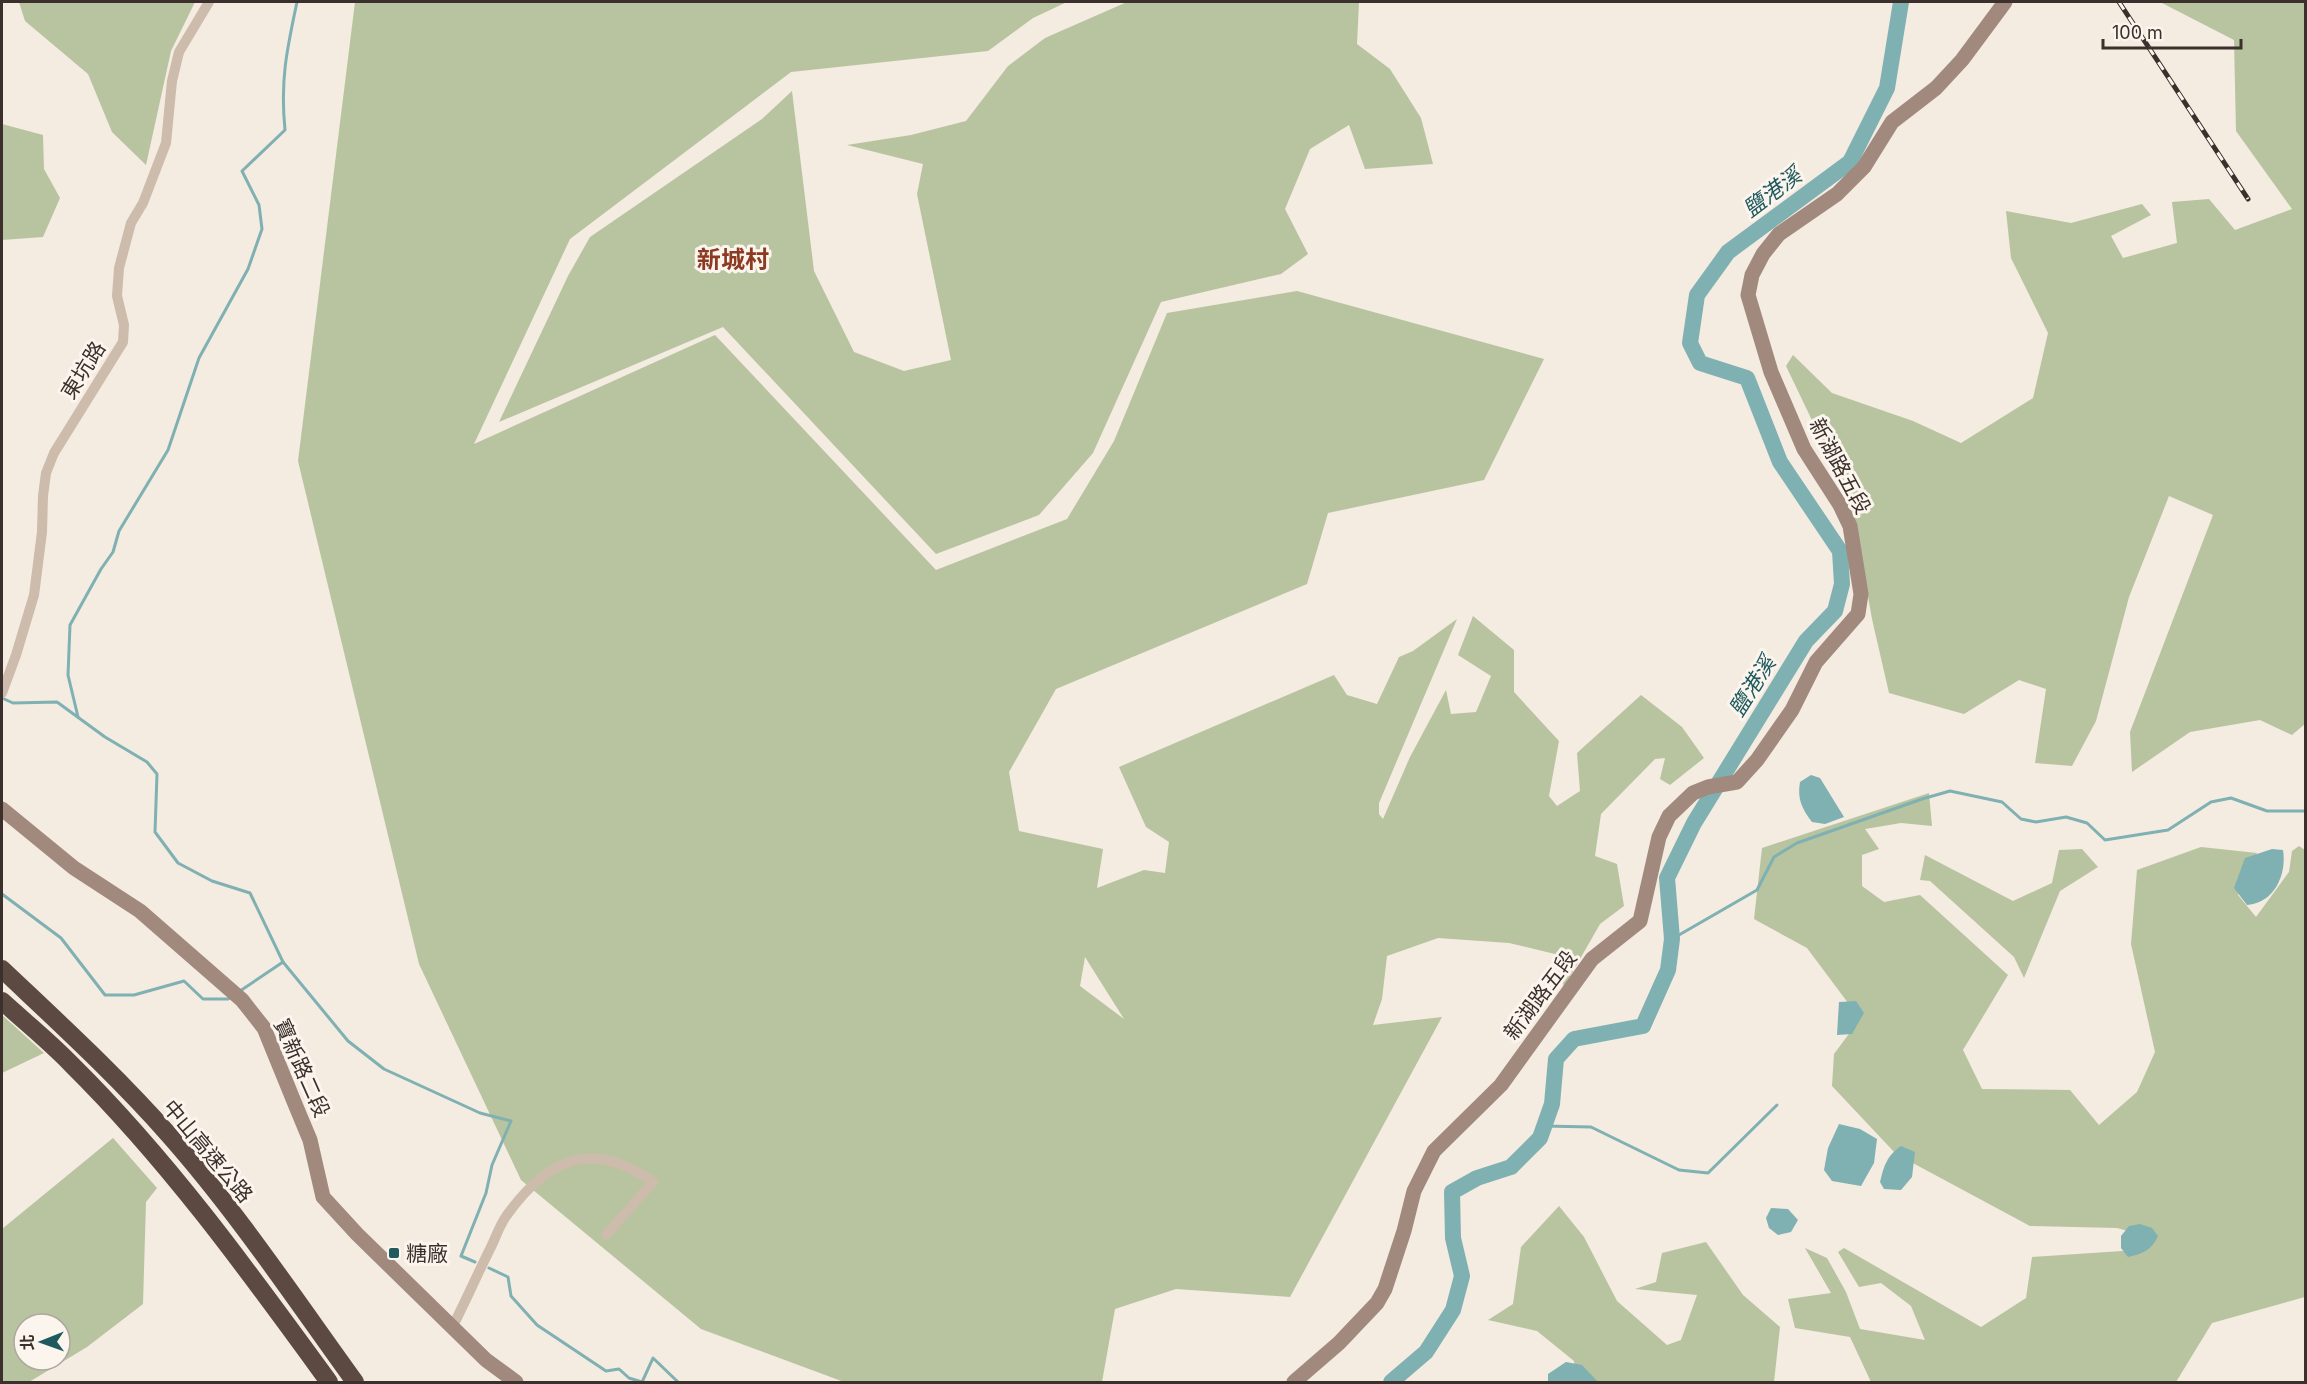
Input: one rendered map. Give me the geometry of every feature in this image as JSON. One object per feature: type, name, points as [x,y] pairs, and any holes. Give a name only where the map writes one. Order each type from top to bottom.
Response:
[{"type":"highway","name":"中山高速公路","points":[[2,969],[103,1065],[170,1136],[272,1268],[355,1383]]},
{"type":"highway","name":"中山高速公路","points":[[2,1001],[72,1064],[116,1111],[220,1234],[328,1383]]},
{"type":"street","name":"東坑路","points":[[2,693],[34,595],[46,473],[54,453],[123,342],[124,325],[117,296],[119,268],[131,223],[143,203],[166,144],[172,81],[179,52],[209,2]]},
{"type":"street","name":"新湖路五段","points":[[1294,1383],[1339,1343],[1377,1304],[1385,1289],[1404,1232],[1414,1191],[1434,1150],[1501,1085],[1592,959],[1640,921],[1659,837],[1670,816],[1682,801],[1708,787],[1725,786],[1737,782],[1757,760],[1792,710],[1816,662],[1858,614],[1861,594],[1850,526],[1840,505],[1804,449],[1768,361],[1748,295],[1752,274],[1763,254],[1779,234],[1837,194],[1864,167],[1892,122],[1936,88],[1962,60],[2005,2]]},
{"type":"street","name":"寶新路二段","points":[[2,809],[81,873],[140,911],[243,1000],[264,1028],[303,1122],[310,1140],[323,1197],[357,1234],[486,1360],[516,1383]]},
{"type":"street","points":[[453,1326],[506,1215],[535,1184],[565,1161],[587,1157],[632,1167],[653,1182],[606,1235]]},
{"type":"green space","points":[[19,2],[195,2],[171,51],[146,165],[112,132],[88,74],[25,21]]},
{"type":"green space","points":[[355,2],[1067,2],[1033,18],[988,51],[791,72],[570,239],[474,444],[715,335],[936,570],[1067,519],[1114,441],[1167,313],[1297,291],[1544,359],[1484,480],[1328,513],[1307,584],[1056,689],[1009,772],[1019,831],[1103,849],[1097,888],[1144,870],[1165,873],[1169,842],[1146,827],[1119,767],[1334,675],[1347,695],[1377,704],[1399,657],[1413,651],[1457,619],[1379,803],[1379,814],[1383,819],[1410,757],[1446,690],[1451,714],[1476,712],[1491,676],[1458,655],[1473,616],[1514,650],[1514,692],[1559,741],[1549,796],[1557,806],[1580,791],[1577,753],[1641,695],[1682,727],[1704,758],[1670,785],[1660,779],[1665,758],[1655,759],[1601,814],[1595,856],[1617,864],[1624,906],[1600,924],[1564,987],[1555,954],[1509,943],[1438,938],[1387,956],[1382,999],[1373,1025],[1442,1017],[1290,1297],[1176,1289],[1115,1309],[1102,1382],[844,1382],[701,1329],[521,1180],[419,964],[298,461]],"holes":[[[1085,957],[1124,1019],[1080,986]]]},
{"type":"green space","points":[[1127,2],[1359,2],[1357,44],[1390,69],[1421,118],[1433,164],[1365,169],[1349,125],[1310,149],[1285,209],[1308,254],[1281,274],[1161,302],[1093,453],[1039,515],[936,554],[723,327],[499,422],[568,276],[590,237],[762,119],[792,91],[814,271],[854,352],[904,371],[951,360],[917,194],[923,164],[847,145],[911,135],[966,121],[1008,66],[1045,38]]},
{"type":"green space","points":[[2160,2],[2305,2],[2306,723],[2292,735],[2260,720],[2190,732],[2132,772],[2130,732],[2213,515],[2169,496],[2129,597],[2096,721],[2072,766],[2035,763],[2046,689],[2019,680],[1964,714],[1889,693],[1872,619],[1857,535],[1832,462],[1786,366],[1793,355],[1832,393],[1913,421],[1961,443],[2033,398],[2048,333],[2011,258],[2006,211],[2071,223],[2142,204],[2151,215],[2111,236],[2123,258],[2177,243],[2172,202],[2209,199],[2235,230],[2292,209],[2236,131],[2234,40]]},
{"type":"green space","points":[[2,124],[43,135],[44,169],[60,198],[43,237],[2,240]]},
{"type":"green space","points":[[1929,793],[1932,826],[1901,823],[1865,829],[1879,849],[1862,855],[1862,886],[1884,902],[1920,895],[2008,975],[1963,1050],[1982,1089],[2070,1090],[2099,1125],[2137,1092],[2155,1052],[2131,944],[2137,870],[2201,847],[2257,853],[2238,895],[2256,917],[2289,872],[2292,851],[2299,846],[2305,850],[2305,1297],[2212,1323],[2176,1382],[1871,1382],[1850,1337],[1795,1328],[1788,1299],[1831,1293],[1805,1248],[1827,1258],[1846,1292],[1860,1329],[1925,1340],[1911,1306],[1881,1283],[1859,1287],[1838,1252],[1844,1248],[1981,1327],[2026,1298],[2032,1257],[2137,1250],[2146,1236],[2117,1228],[2030,1226],[1896,1154],[1832,1086],[1834,1054],[1860,1019],[1807,948],[1754,919],[1762,848]]},
{"type":"green space","points":[[2082,849],[2098,867],[2060,891],[2024,978],[2014,957],[1930,881],[1920,880],[1925,855],[2013,901],[2052,883],[2059,850]]},
{"type":"green space","points":[[2,1015],[44,1053],[2,1073]]},
{"type":"green space","points":[[113,1138],[157,1188],[146,1202],[143,1304],[72,1356],[72,1312],[12,1312],[12,1372],[46,1372],[29,1382],[2,1382],[2,1229]]},
{"type":"green space","points":[[1559,1206],[1584,1237],[1617,1301],[1667,1345],[1681,1340],[1697,1295],[1635,1289],[1656,1282],[1662,1253],[1706,1242],[1743,1295],[1780,1327],[1774,1382],[1576,1382],[1574,1361],[1537,1331],[1488,1320],[1513,1304],[1521,1247]]},
{"type":"water","points":[[1811,775],[1820,778],[1844,817],[1825,824],[1812,822],[1803,808],[1799,794],[1800,782]]},
{"type":"water","points":[[2272,849],[2283,850],[2283,869],[2277,886],[2265,899],[2247,905],[2234,888],[2245,858]]},
{"type":"water","points":[[1856,1001],[1864,1013],[1852,1034],[1837,1035],[1839,1002]]},
{"type":"water","points":[[1839,1124],[1860,1129],[1877,1139],[1874,1163],[1861,1186],[1832,1181],[1824,1170],[1828,1148]]},
{"type":"water","points":[[1901,1146],[1915,1152],[1912,1177],[1901,1190],[1884,1189],[1880,1182],[1885,1166],[1892,1153]]},
{"type":"water","points":[[1771,1208],[1788,1209],[1798,1220],[1791,1232],[1778,1235],[1769,1228],[1766,1218]]},
{"type":"water","points":[[2140,1224],[2152,1228],[2158,1236],[2146,1251],[2128,1257],[2121,1248],[2121,1236],[2129,1226]]},
{"type":"water","points":[[1566,1362],[1582,1365],[1598,1382],[1548,1382],[1548,1374]]},
{"type":"waterway","points":[[78,717],[68,675],[70,625],[113,552],[119,531],[168,450],[199,358],[248,269],[262,229],[259,205],[242,171],[285,130],[284,80],[287,50],[297,2]]},
{"type":"waterway","name":"鹽港溪","points":[[1391,1382],[1426,1352],[1453,1310],[1462,1276],[1453,1238],[1452,1192],[1477,1178],[1511,1167],[1540,1138],[1552,1104],[1556,1059],[1574,1039],[1643,1026],[1668,970],[1672,939],[1667,878],[1694,823],[1806,641],[1835,611],[1842,584],[1840,551],[1780,462],[1747,378],[1700,363],[1690,343],[1697,295],[1728,252],[1850,162],[1887,88],[1901,2]]},
{"type":"waterway","points":[[2,698],[13,703],[57,702],[105,737],[147,762],[157,774],[155,832],[178,863],[212,881],[250,893],[283,962],[348,1041],[384,1069],[480,1113],[511,1121],[492,1165],[486,1193],[461,1256],[475,1262]]},
{"type":"waterway","points":[[1672,939],[1757,890],[1774,857],[1797,843],[1950,791],[2002,802],[2021,819],[2036,822],[2066,817],[2087,823],[2105,840],[2168,830],[2211,802],[2231,798],[2267,811],[2306,811]]},
{"type":"waterway","points":[[2,894],[61,938],[105,995],[134,995],[184,981],[203,999],[228,999],[232,996]]},
{"type":"waterway","points":[[240,991],[283,962]]},
{"type":"waterway","points":[[1544,1126],[1591,1127],[1679,1170],[1708,1173],[1777,1105]]},
{"type":"waterway","points":[[489,1268],[508,1277],[511,1296],[537,1325],[606,1371],[619,1369],[629,1378],[642,1382],[653,1358],[678,1382]]},
{"type":"railway","points":[[2119,2],[2248,199]]},
{"type":"place","name":"糖廠","points":[[394,1253]]},
{"type":"district","name":"新城村","points":[[733,259]]}]
